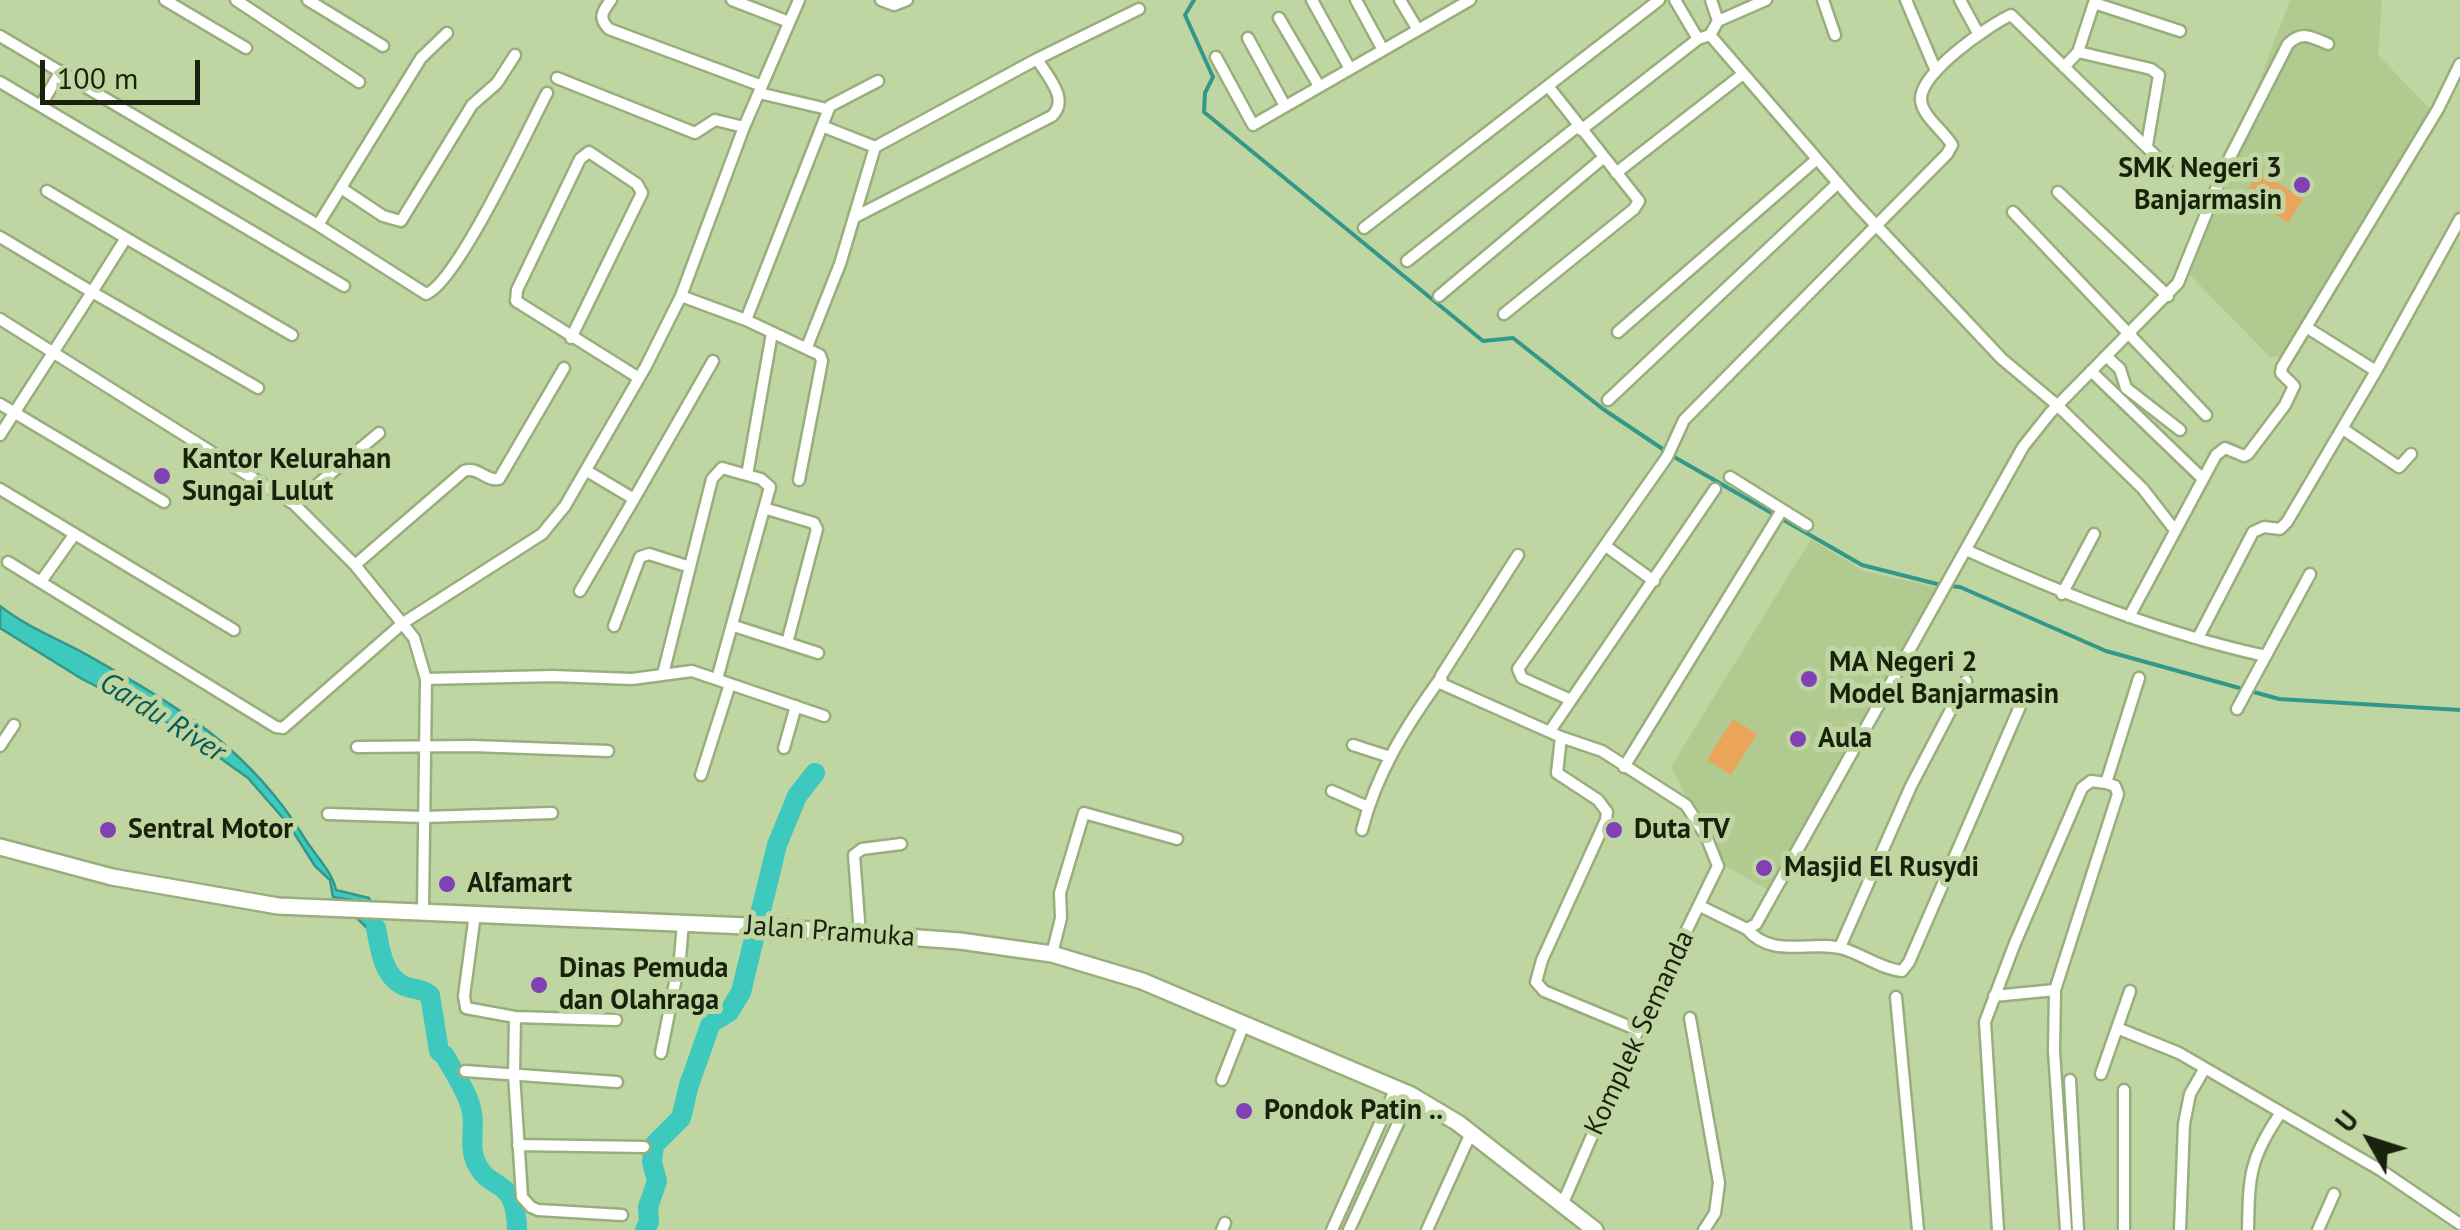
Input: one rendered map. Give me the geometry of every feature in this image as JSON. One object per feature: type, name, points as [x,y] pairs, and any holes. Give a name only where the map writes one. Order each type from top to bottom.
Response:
[{"type":"main road","name":"Jalan Pramuka","points":[[0,846],[112,877],[278,906],[770,927],[960,942],[1052,954],[1142,981],[1404,1092],[1471,1133],[1595,1230]]},
{"type":"street","points":[[165,0],[246,48]]},
{"type":"street","points":[[236,0],[359,82]]},
{"type":"street","points":[[308,0],[383,46]]},
{"type":"street","points":[[611,0],[601,16],[609,29],[761,89],[827,109]]},
{"type":"street","points":[[732,0],[788,22]]},
{"type":"street","points":[[8,562],[280,728],[403,623],[542,534],[566,506],[639,378],[680,296],[744,128],[799,0]]},
{"type":"street","points":[[881,0],[894,5],[907,0]]},
{"type":"street","points":[[1312,0],[1350,68]]},
{"type":"street","points":[[1356,0],[1384,50]]},
{"type":"street","points":[[1400,0],[1418,30]]},
{"type":"street","points":[[1216,57],[1253,126],[1418,30],[1449,6],[1470,0]]},
{"type":"street","points":[[1364,228],[1659,0]]},
{"type":"street","points":[[1674,0],[2002,358],[2057,405],[2143,489],[2174,529]]},
{"type":"street","points":[[1710,0],[1718,21]]},
{"type":"street","points":[[1407,261],[1704,37],[1718,21],[1766,0]]},
{"type":"street","points":[[1822,0],[1835,35]]},
{"type":"street","points":[[1906,0],[1936,71]]},
{"type":"street","points":[[1960,0],[1978,32]]},
{"type":"street","points":[[2007,0],[2011,15],[2166,166]]},
{"type":"street","points":[[2064,67],[2078,52],[2089,2],[2180,30]]},
{"type":"street","points":[[807,347],[855,217],[875,147],[1139,9]]},
{"type":"street","points":[[1571,700],[1522,678],[1518,669],[1669,454],[1684,420],[1951,148],[1950,141],[1921,103],[1922,90],[1936,71],[1978,32],[2011,15]]},
{"type":"street","points":[[1279,18],[1320,86]]},
{"type":"street","points":[[318,225],[421,58],[447,32]]},
{"type":"street","points":[[1747,929],[1756,924],[1778,889],[2023,447],[2057,405],[2168,296],[2182,276],[2225,166],[2288,44],[2306,34],[2328,44]]},
{"type":"street","points":[[0,36],[318,225],[421,292],[434,291],[474,232],[547,93]]},
{"type":"street","points":[[1248,38],[1285,106]]},
{"type":"street","points":[[2078,52],[2158,74],[2146,145]]},
{"type":"street","points":[[341,188],[382,216],[401,220],[472,106],[497,82],[514,56]]},
{"type":"street","points":[[855,217],[1052,116],[1061,106],[1059,96],[1037,59]]},
{"type":"street","points":[[2130,617],[2174,529],[2221,449],[2248,454],[2284,405],[2294,386],[2280,371],[2428,125],[2460,64]]},
{"type":"street","points":[[40,105],[61,72]]},
{"type":"street","points":[[1616,173],[1742,74]]},
{"type":"street","points":[[557,78],[695,132],[715,120],[744,128]]},
{"type":"street","points":[[746,320],[827,109],[878,81]]},
{"type":"street","points":[[0,82],[344,286]]},
{"type":"street","points":[[1504,314],[1634,209],[1638,201],[1548,86]]},
{"type":"street","points":[[822,126],[875,147]]},
{"type":"street","points":[[571,338],[642,194],[637,184],[589,152],[580,158],[516,297],[520,306],[571,338],[639,378]]},
{"type":"street","points":[[1439,296],[1603,158]]},
{"type":"street","points":[[1618,332],[1817,160]]},
{"type":"street","points":[[1608,400],[1838,183]]},
{"type":"street","points":[[46,191],[292,335]]},
{"type":"street","points":[[2058,192],[2168,296]]},
{"type":"street","points":[[2012,212],[2206,415]]},
{"type":"street","points":[[2198,638],[2253,532],[2264,527],[2280,529],[2287,522],[2460,219]]},
{"type":"street","points":[[0,237],[258,388]]},
{"type":"street","points":[[0,435],[126,238]]},
{"type":"street","points":[[680,296],[818,352],[822,362],[799,480]]},
{"type":"street","points":[[0,320],[294,504],[355,566],[403,623],[422,656],[426,679],[423,910]]},
{"type":"street","points":[[2306,327],[2376,371]]},
{"type":"street","points":[[747,475],[772,333]]},
{"type":"street","points":[[2106,356],[2120,369],[2128,390],[2180,430]]},
{"type":"street","points":[[580,592],[713,361]]},
{"type":"street","points":[[355,566],[464,471],[478,470],[492,480],[499,479],[564,368]]},
{"type":"street","points":[[2090,372],[2203,478]]},
{"type":"street","points":[[0,404],[164,502]]},
{"type":"street","points":[[2343,428],[2399,467],[2411,454]]},
{"type":"street","points":[[294,504],[379,432]]},
{"type":"street","points":[[663,674],[715,472],[722,468],[768,484],[766,509],[717,679]]},
{"type":"street","points":[[586,470],[634,499]]},
{"type":"street","points":[[1730,478],[1779,514],[1807,525]]},
{"type":"street","points":[[0,488],[234,630]]},
{"type":"street","points":[[1638,1030],[1544,991],[1536,982],[1607,812],[1598,800],[1557,772],[1556,734],[1571,700],[1715,489]]},
{"type":"street","points":[[766,509],[814,523],[817,529],[787,643]]},
{"type":"street","points":[[1440,679],[1448,689],[1602,751],[1624,767],[1779,514]]},
{"type":"street","points":[[2062,594],[2094,534]]},
{"type":"street","points":[[42,580],[74,535]]},
{"type":"street","points":[[1606,548],[1654,581]]},
{"type":"street","points":[[1966,550],[2062,594],[2266,656]]},
{"type":"street","points":[[614,626],[640,557],[649,554],[690,568]]},
{"type":"street","points":[[1362,830],[1390,756],[1518,555]]},
{"type":"street","points":[[2236,710],[2310,574]]},
{"type":"street","points":[[734,626],[818,653]]},
{"type":"street","points":[[426,679],[632,679],[692,671],[824,716]]},
{"type":"street","points":[[2106,783],[2139,678]]},
{"type":"street","points":[[1840,947],[1911,786],[1966,681]]},
{"type":"street","points":[[701,774],[730,684]]},
{"type":"street","points":[[1700,906],[1770,944],[1840,947],[1898,972],[1906,968],[2024,696]]},
{"type":"street","points":[[784,748],[796,706]]},
{"type":"street","points":[[0,746],[14,726]]},
{"type":"street","points":[[1352,744],[1390,756]]},
{"type":"street","points":[[357,747],[608,752]]},
{"type":"street","name":"Komplek Semanda","points":[[1562,1205],[1638,1030],[1716,875],[1718,862],[1686,805],[1624,767]]},
{"type":"street","points":[[1998,1230],[1983,1035],[1994,996],[2082,788],[2092,781],[2116,786],[2118,794],[2055,990],[2054,1051],[2066,1230]]},
{"type":"street","points":[[1332,791],[1368,807]]},
{"type":"street","points":[[328,814],[424,817],[552,813]]},
{"type":"street","points":[[1052,954],[1061,918],[1060,893],[1084,813],[1177,839]]},
{"type":"street","points":[[860,934],[854,856],[862,849],[901,844]]},
{"type":"street","points":[[475,914],[464,1006],[472,1011],[516,1017],[616,1020]]},
{"type":"street","points":[[661,1053],[680,958],[683,922]]},
{"type":"street","points":[[1994,996],[2055,990]]},
{"type":"street","points":[[2101,1074],[2130,991]]},
{"type":"street","points":[[1896,996],[1918,1230]]},
{"type":"street","points":[[516,1017],[514,1074],[522,1197],[530,1207],[622,1215]]},
{"type":"street","points":[[1690,1018],[1719,1184],[1718,1205],[1704,1230]]},
{"type":"street","points":[[1222,1080],[1244,1024]]},
{"type":"street","points":[[2117,1028],[2155,1041],[2205,1068],[2382,1171],[2460,1224]]},
{"type":"street","points":[[2180,1230],[2184,1124],[2190,1094],[2205,1068]]},
{"type":"street","points":[[465,1072],[616,1082]]},
{"type":"street","points":[[2070,1080],[2078,1230]]},
{"type":"street","points":[[2124,1090],[2124,1230]]},
{"type":"street","points":[[1332,1230],[1404,1092]]},
{"type":"street","points":[[1349,1230],[1404,1092]]},
{"type":"street","points":[[2249,1230],[2250,1170],[2280,1114]]},
{"type":"street","points":[[1427,1230],[1471,1133]]},
{"type":"street","points":[[518,1145],[644,1146]]},
{"type":"street","points":[[2318,1230],[2334,1194]]},
{"type":"shaded area","name":"SMK Negeri 3 Banjarmasin","points":[[2290,0],[2382,0],[2378,55],[2431,110],[2282,356],[2270,357],[2187,272]]},
{"type":"shaded area","points":[[2260,171],[2303,199],[2288,223],[2244,195]]},
{"type":"shaded area","name":"MA Negeri 2 Model Banjarmasin","points":[[1811,539],[1863,571],[1944,589],[1772,892],[1720,863],[1671,767]]},
{"type":"shaded area","points":[[1733,719],[1757,734],[1731,775],[1707,760]]},
{"type":"water","points":[[0,606],[146,689],[233,752],[282,806],[327,870],[336,890],[369,898],[382,927],[386,953],[376,957],[370,931],[355,916],[352,900],[333,897],[330,880],[248,778],[178,728],[82,679],[0,628]]},
{"type":"waterway","points":[[1194,0],[1185,15],[1213,77],[1205,93],[1204,112],[1483,341],[1513,338],[1603,409],[1676,458],[1862,565],[1941,585]]},
{"type":"waterway","points":[[1950,586],[2106,651],[2279,699],[2460,710]]},
{"type":"waterway","points":[[645,1230],[657,1181],[652,1162],[654,1145],[681,1118],[711,1023],[729,1012],[741,992],[777,845],[797,796],[815,773]]},
{"type":"waterway","name":"Gardu River","points":[[376,928],[384,962],[393,977],[430,995],[439,1051],[465,1091],[470,1106],[475,1160],[487,1178],[512,1200],[517,1230]]},
{"type":"place","name":"SMK Negeri 3 Banjarmasin","points":[[2302,185]]},
{"type":"place","name":"Kantor Kelurahan Sungai Lulut","points":[[162,476]]},
{"type":"place","name":"MA Negeri 2 Model Banjarmasin","points":[[1809,679]]},
{"type":"place","name":"Aula","points":[[1798,739]]},
{"type":"place","name":"Sentral Motor","points":[[108,830]]},
{"type":"place","name":"Duta TV","points":[[1614,830]]},
{"type":"place","name":"Masjid El Rusydi","points":[[1764,868]]},
{"type":"place","name":"Alfamart","points":[[447,884]]},
{"type":"place","name":"Dinas Pemuda dan Olahraga","points":[[539,985]]},
{"type":"place","name":"Pondok Patin ..","points":[[1244,1111]]}]
